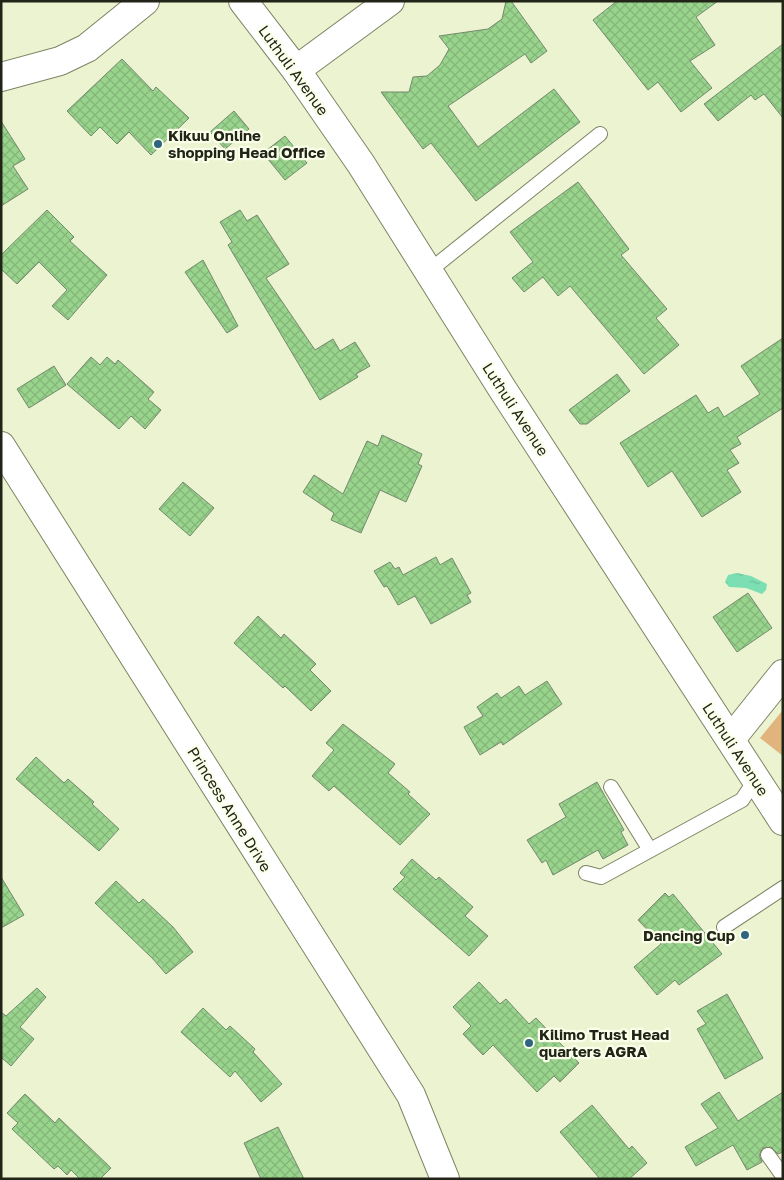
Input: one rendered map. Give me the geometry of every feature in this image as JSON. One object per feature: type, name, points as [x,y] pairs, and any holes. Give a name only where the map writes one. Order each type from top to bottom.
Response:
[{"type":"street","points":[[1,77],[60,61],[88,48],[145,1]]},
{"type":"street","name":"Luthuli Avenue","points":[[244,1],[296,70],[361,164],[502,390],[783,821]]},
{"type":"street","points":[[296,70],[390,1]]},
{"type":"street","name":"Princess Anne Drive","points":[[1,446],[411,1096],[445,1179]]},
{"type":"street","points":[[731,739],[783,674]]},
{"type":"lane","points":[[429,271],[600,134]]},
{"type":"lane","points":[[586,873],[601,878],[742,800],[756,779]]},
{"type":"lane","points":[[611,787],[650,850]]},
{"type":"lane","points":[[724,928],[783,888]]},
{"type":"lane","points":[[768,1155],[783,1176]]},
{"type":"shaded area","points":[[783,710],[783,756],[760,738]]},
{"type":"water","points":[[737,573],[751,576],[767,584],[766,590],[762,594],[746,588],[729,587],[725,582],[728,575]]},
{"type":"building","points":[[506,1],[511,1],[547,51],[531,63],[525,54],[448,106],[478,147],[554,89],[580,122],[476,201],[431,143],[423,149],[381,92],[409,92],[413,77],[427,76],[440,65],[449,49],[439,36],[488,29],[502,19]]},
{"type":"building","points":[[617,1],[718,1],[696,17],[715,45],[690,61],[712,88],[681,112],[658,82],[648,90],[593,20]]},
{"type":"building","points":[[783,44],[783,118],[764,94],[755,100],[751,95],[718,121],[704,104]]},
{"type":"building","points":[[122,59],[153,91],[156,87],[189,118],[151,155],[129,132],[117,144],[100,127],[91,136],[67,111]]},
{"type":"building","points":[[234,111],[249,129],[225,149],[210,132]]},
{"type":"building","points":[[1,121],[25,159],[13,166],[28,189],[1,206]]},
{"type":"building","points":[[285,136],[307,163],[285,180],[263,153]]},
{"type":"building","points":[[578,182],[629,249],[621,255],[667,309],[656,318],[679,345],[644,374],[570,286],[558,296],[543,277],[524,292],[512,278],[533,262],[510,232]]},
{"type":"building","points":[[47,210],[74,237],[70,241],[107,275],[68,320],[52,306],[67,290],[39,262],[17,284],[1,269],[1,255]]},
{"type":"building","points":[[240,210],[247,221],[257,215],[289,264],[266,278],[315,350],[333,339],[340,351],[355,342],[370,366],[356,374],[358,377],[320,400],[228,245],[232,242],[220,222]]},
{"type":"building","points":[[203,260],[238,326],[227,333],[185,272]]},
{"type":"building","points":[[783,338],[783,408],[737,437],[741,444],[730,450],[739,463],[727,470],[741,492],[702,517],[672,471],[648,487],[620,443],[696,395],[708,413],[718,407],[724,417],[760,394],[741,366]]},
{"type":"building","points":[[91,357],[100,365],[107,357],[115,364],[118,360],[154,392],[148,399],[161,410],[145,429],[131,416],[119,429],[67,384]]},
{"type":"building","points":[[54,366],[66,385],[29,408],[17,389]]},
{"type":"building","points":[[617,374],[630,391],[587,424],[580,424],[569,410]]},
{"type":"building","points":[[382,435],[422,454],[418,464],[422,466],[406,502],[380,490],[361,533],[331,520],[334,513],[303,492],[314,475],[343,494],[367,441],[378,446]]},
{"type":"building","points":[[183,482],[214,508],[190,536],[159,509]]},
{"type":"building","points":[[436,557],[440,565],[452,558],[471,593],[467,595],[471,602],[431,624],[415,596],[398,605],[387,586],[384,587],[374,571],[390,562],[395,569],[399,567],[403,575]]},
{"type":"building","points":[[748,593],[772,628],[737,652],[713,617]]},
{"type":"building","points":[[258,616],[281,638],[284,634],[316,664],[310,670],[331,691],[311,711],[285,686],[283,688],[234,643]]},
{"type":"building","points":[[547,681],[562,704],[503,745],[501,742],[480,755],[464,727],[483,716],[477,707],[497,693],[501,698],[519,686],[525,695]]},
{"type":"building","points":[[343,724],[395,764],[388,773],[410,792],[408,794],[430,814],[400,845],[334,786],[329,791],[312,776],[334,750],[326,743]]},
{"type":"building","points":[[36,757],[64,783],[68,779],[94,802],[92,804],[119,829],[99,851],[16,779]]},
{"type":"building","points":[[597,782],[624,830],[621,832],[628,845],[603,859],[598,850],[553,875],[546,860],[542,863],[527,840],[566,817],[559,804]]},
{"type":"building","points":[[412,859],[436,880],[439,877],[473,907],[465,916],[488,936],[469,956],[393,889],[405,877],[400,873]]},
{"type":"building","points":[[1,877],[24,915],[1,928]]},
{"type":"building","points":[[116,881],[139,903],[143,899],[173,927],[193,952],[166,974],[95,903]]},
{"type":"building","points":[[665,893],[669,897],[673,894],[722,954],[679,985],[675,980],[657,995],[634,967],[661,944],[638,920]]},
{"type":"building","points":[[479,982],[500,1004],[506,999],[529,1024],[536,1018],[579,1063],[560,1082],[554,1076],[537,1092],[493,1045],[483,1055],[463,1034],[471,1026],[453,1007]]},
{"type":"building","points":[[37,988],[46,997],[20,1027],[34,1039],[11,1066],[1,1057],[1,1012],[6,1016]]},
{"type":"building","points":[[727,994],[763,1058],[725,1079],[697,1029],[706,1024],[697,1011]]},
{"type":"building","points":[[203,1008],[226,1030],[230,1026],[255,1049],[253,1052],[282,1084],[261,1102],[235,1071],[230,1077],[181,1032]]},
{"type":"building","points":[[719,1092],[738,1121],[783,1092],[783,1152],[778,1154],[771,1147],[763,1148],[759,1155],[762,1162],[747,1170],[733,1145],[696,1166],[685,1147],[718,1128],[701,1104]]},
{"type":"building","points":[[25,1094],[55,1123],[59,1118],[111,1168],[100,1179],[80,1179],[71,1170],[67,1175],[58,1166],[54,1169],[12,1129],[18,1123],[7,1113]]},
{"type":"building","points":[[592,1105],[629,1149],[632,1146],[647,1163],[629,1179],[600,1179],[560,1132]]},
{"type":"building","points":[[278,1127],[304,1179],[261,1179],[244,1143]]},
{"type":"place","name":"Kikuu Online shopping Head Office","points":[[158,144]]},
{"type":"place","name":"Dancing Cup","points":[[745,935]]},
{"type":"place","name":"Kilimo Trust Head quarters AGRA","points":[[529,1043]]}]
